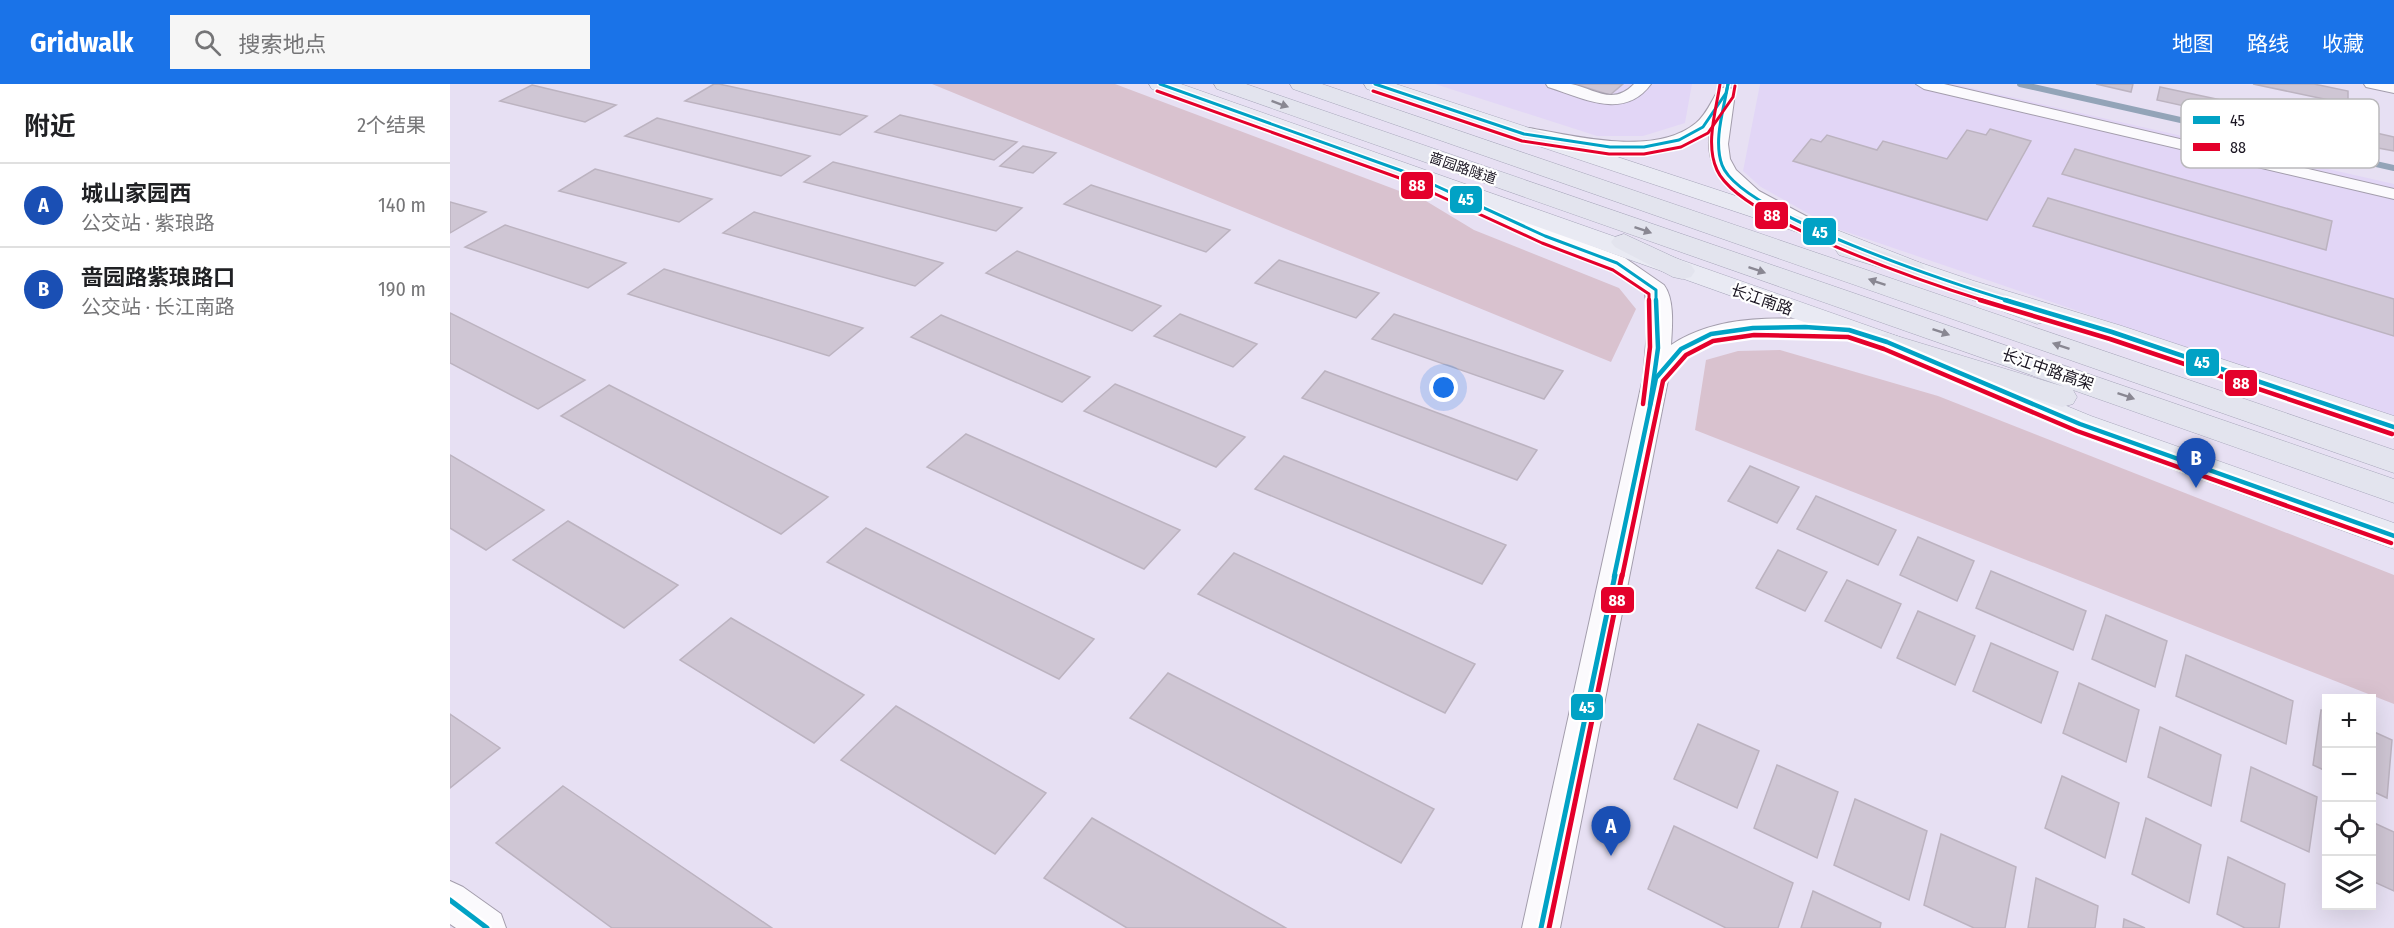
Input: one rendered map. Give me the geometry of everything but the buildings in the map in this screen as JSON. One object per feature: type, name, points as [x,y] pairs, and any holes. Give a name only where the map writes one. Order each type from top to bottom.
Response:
[{"type":"highway","name":"长江中路高架","points":[[1225,84],[1692,261],[2394,491]]},
{"type":"highway","name":"啬园路隧道","points":[[1301,84],[1722,229]]},
{"type":"highway","points":[[1327,84],[1548,159],[1912,269]]},
{"type":"highway","name":"长江中路高架","points":[[1722,229],[2394,462]]},
{"type":"highway","points":[[1964,287],[2241,390],[2394,453]]},
{"type":"highway","points":[[1887,342],[2394,499]]},
{"type":"main road","name":"长江南路","points":[[1160,84],[1407,173],[1692,261],[1849,330],[1887,342],[2080,424],[2394,536]]},
{"type":"main road","points":[[1375,84],[1815,230],[1964,287],[2112,332],[2394,427]]},
{"type":"street","points":[[1554,84],[1616,101],[1628,98],[1643,84]]},
{"type":"street","points":[[1924,84],[2181,144]]},
{"type":"street","points":[[2372,84],[2394,88]]},
{"type":"street","points":[[1524,134],[1610,147],[1644,147],[1679,140],[1703,127],[1727,89]]},
{"type":"street","points":[[1727,89],[1718,146],[1723,168],[1746,193],[1815,230]]},
{"type":"street","points":[[2283,168],[2394,194]]},
{"type":"street","points":[[1407,173],[1524,228],[1617,264],[1656,290],[1660,321],[1656,378],[1541,928]]},
{"type":"street","points":[[1656,378],[1681,349],[1712,334],[1753,328],[1805,327],[1849,330]]},
{"type":"street","points":[[450,900],[487,928]]},
{"type":"shaded area","points":[[932,84],[1115,84],[1426,201],[1474,230],[1619,288],[1636,309],[1611,362]]},
{"type":"shaded area","points":[[1435,84],[1692,84],[1685,123],[1643,136],[1597,136]]},
{"type":"shaded area","points":[[1760,84],[1953,84],[2181,136],[2181,168],[2323,168],[2394,184],[2394,419],[1832,227],[1761,187],[1743,171]]},
{"type":"shaded area","points":[[1780,350],[1938,396],[2394,575],[2394,704],[2376,697],[2376,694],[2368,694],[1695,430],[1706,360],[1738,351]]},
{"type":"waterway","points":[[2020,84],[2181,120]]},
{"type":"waterway","points":[[2379,165],[2394,168]]},
{"type":"transit line","name":"45","points":[[1160,84],[1408,173],[1545,236],[1617,263],[1656,290],[1658,348],[1650,405]]},
{"type":"transit line","name":"45","points":[[1375,84],[1524,134],[1610,147],[1644,147],[1679,140],[1703,127],[1726,93],[1728,84]]},
{"type":"transit line","name":"88","points":[[1720,84],[1711,146],[1717,171],[1742,199],[1811,237],[1962,294],[2110,339],[2392,434]]},
{"type":"transit line","name":"45","points":[[1728,84],[1718,146],[1723,167],[1746,193],[1815,230],[1964,287],[2112,332],[2394,427]]},
{"type":"transit line","name":"88","points":[[1373,91],[1522,141],[1609,154],[1644,154],[1681,147],[1708,133],[1733,97],[1735,86]]},
{"type":"transit line","name":"88","points":[[1157,91],[1405,180],[1542,243],[1613,270],[1649,294],[1650,347],[1643,404]]},
{"type":"transit line","name":"45","points":[[1541,928],[1656,378],[1681,349],[1711,334],[1753,328],[1805,327],[1849,330],[1887,342],[2080,424],[2394,536]]},
{"type":"transit line","name":"88","points":[[1549,928],[1663,381],[1686,355],[1713,341],[1754,335],[1848,337],[1884,349],[2077,431],[2391,543]]},
{"type":"transit line","name":"45","points":[[450,900],[487,928]]},
{"type":"place","name":"啬园路紫琅路口","points":[[2196,488]]},
{"type":"place","name":"城山家园西","points":[[1611,856]]}]
